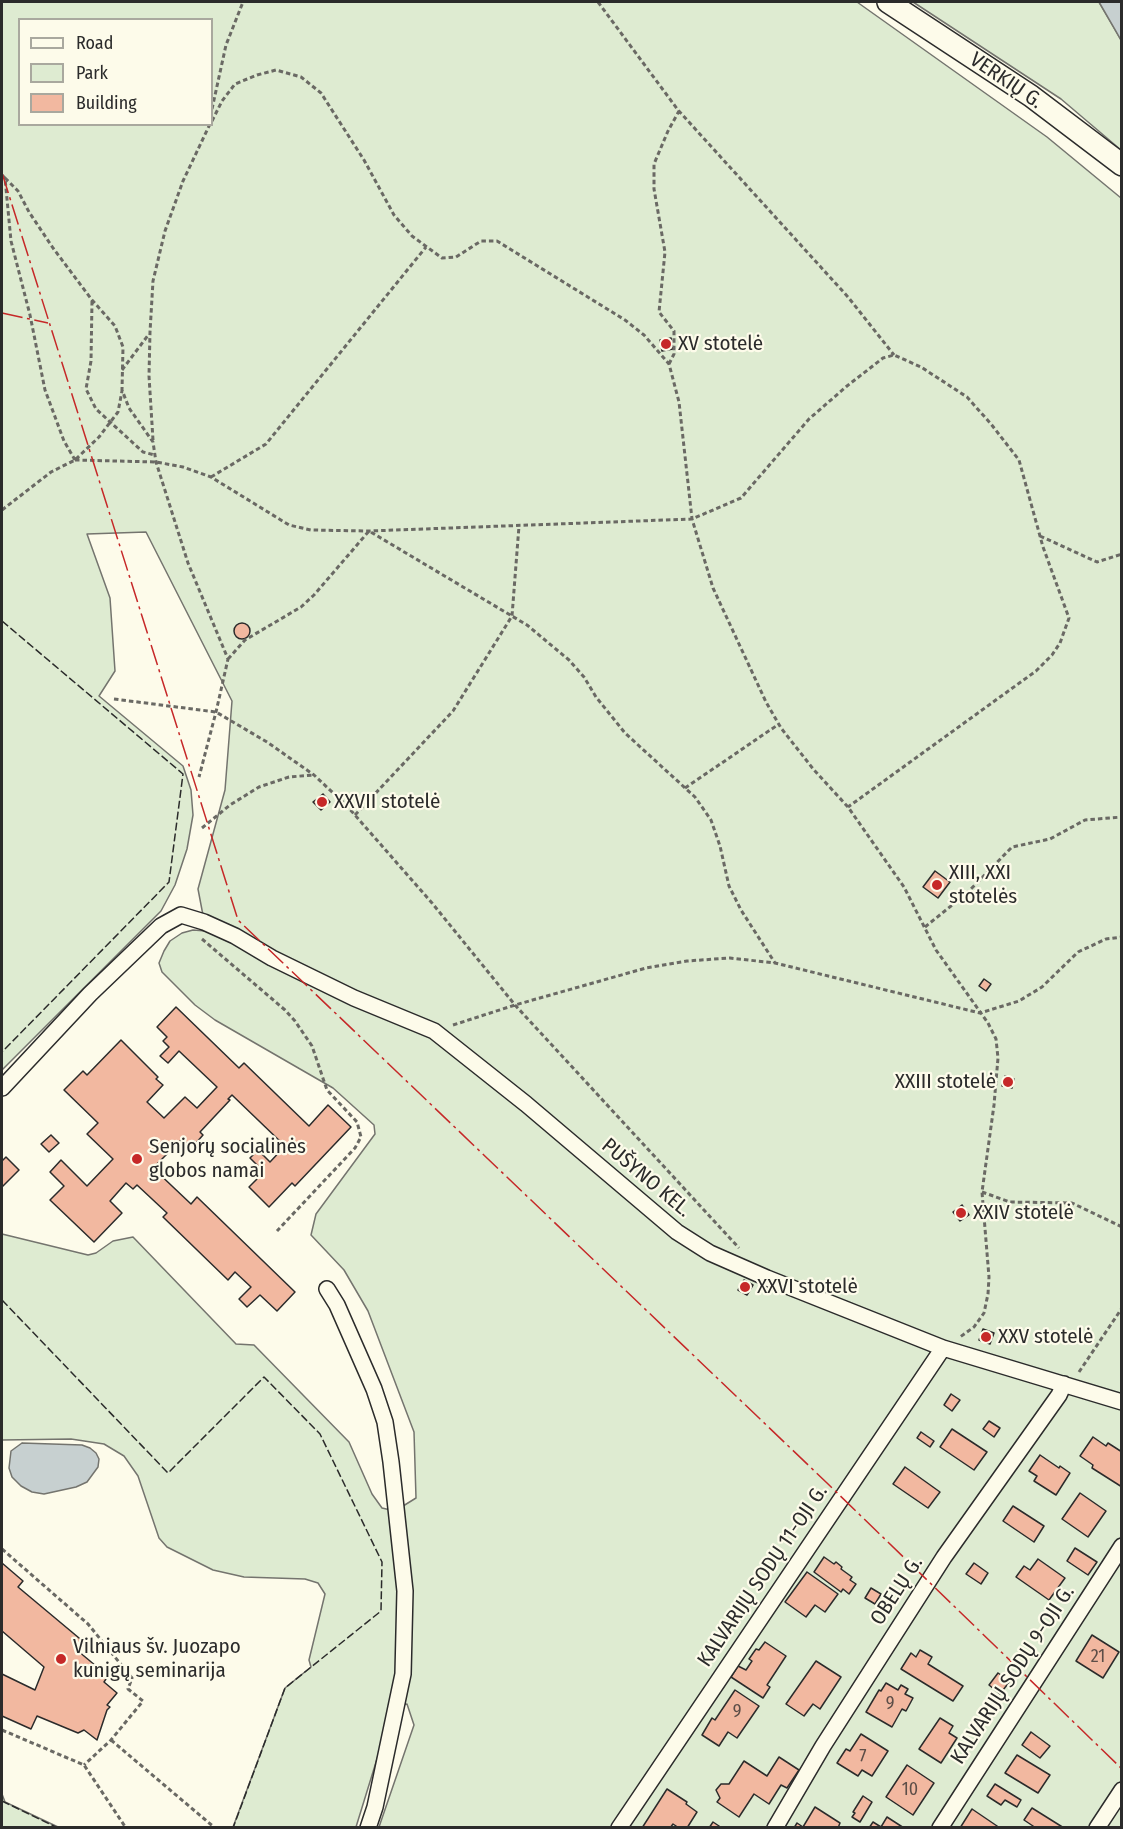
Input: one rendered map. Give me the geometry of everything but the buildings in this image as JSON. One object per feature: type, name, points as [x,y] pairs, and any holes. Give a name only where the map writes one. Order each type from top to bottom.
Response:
[{"type":"main road","name":"VERKIŲ G.","points":[[888,2],[1031,96],[1122,165]]},
{"type":"street","name":"PUŠYNO KEL.","points":[[2,1088],[90,994],[161,926],[181,915],[204,922],[235,936],[272,958],[354,998],[434,1031],[526,1104],[677,1232],[710,1253],[943,1348],[1122,1402]]},
{"type":"street","points":[[327,1289],[337,1305],[385,1422],[392,1462],[405,1591],[404,1674],[375,1807],[368,1827]]},
{"type":"street","name":"KALVARIJŲ SODŲ 11-OJI G.","points":[[619,1827],[943,1348]]},
{"type":"street","name":"OBELŲ G.","points":[[775,1827],[823,1746],[944,1557],[1067,1385]]},
{"type":"street","name":"KALVARIJŲ SODŲ 9-OJI G.","points":[[940,1827],[1122,1546]]},
{"type":"street","points":[[1097,1827],[1122,1790]]},
{"type":"path","points":[[213,104],[226,45],[243,2]]},
{"type":"path","points":[[598,2],[679,111],[848,297],[894,356],[921,367],[967,397],[992,424],[1019,460],[1040,536],[1069,618],[1060,643],[1036,671],[848,807]]},
{"type":"path","points":[[213,118],[235,84],[276,70],[301,77],[321,93],[364,160],[394,215],[412,237],[442,258],[456,257],[481,241],[497,240],[625,320],[644,334],[669,364],[679,402],[692,519],[713,588],[766,702],[779,724],[814,770],[848,807],[904,887],[936,950],[980,1012],[996,1039],[998,1058],[994,1105],[982,1192],[989,1277],[988,1294],[984,1313],[974,1327],[943,1348]]},
{"type":"path","points":[[669,364],[675,354],[674,331],[659,312],[665,252],[654,189],[654,164],[679,111]]},
{"type":"path","points":[[208,126],[183,181],[165,231],[153,281],[149,376],[154,455],[188,563],[228,659]]},
{"type":"path","points":[[2,175],[18,191],[47,239],[92,300],[115,326],[123,347],[122,390],[118,412],[99,437],[75,460],[51,472],[2,510]]},
{"type":"path","points":[[5,178],[11,241],[30,315],[45,390],[64,441],[75,460]]},
{"type":"path","points":[[210,477],[266,444],[426,247]]},
{"type":"path","points":[[92,300],[91,361],[86,388],[96,409],[143,452],[154,455]]},
{"type":"path","points":[[121,371],[150,333]]},
{"type":"path","points":[[75,460],[156,462],[183,467],[210,477],[289,525],[311,530],[369,531],[692,519],[741,498],[809,419],[883,358],[894,356]]},
{"type":"path","points":[[122,390],[129,408],[153,442]]},
{"type":"path","points":[[355,815],[453,711],[512,616],[519,526]]},
{"type":"path","points":[[199,777],[228,659],[245,640],[301,607],[369,531]]},
{"type":"path","points":[[369,531],[527,625],[569,660],[625,733],[695,797],[711,820],[720,846],[729,886],[745,917],[775,963]]},
{"type":"path","points":[[1040,536],[1097,562],[1122,554]]},
{"type":"path","points":[[114,699],[216,712],[267,742],[314,775],[355,815],[432,903],[515,1005],[746,1255]]},
{"type":"path","points":[[685,788],[779,724]]},
{"type":"path","points":[[202,828],[230,805],[259,787],[289,777],[314,775]]},
{"type":"path","points":[[924,927],[967,893],[1012,847],[1050,839],[1085,820],[1122,817]]},
{"type":"path","points":[[200,938],[295,1021],[312,1046],[327,1090],[357,1122],[361,1137],[355,1149],[277,1231]]},
{"type":"path","points":[[434,1031],[515,1005],[646,968],[687,961],[730,958],[775,963],[980,1012],[1019,1001],[1042,987],[1078,952],[1106,939],[1122,938]]},
{"type":"path","points":[[982,1192],[1010,1202],[1072,1203],[1122,1227]]},
{"type":"path","points":[[1067,1385],[1122,1308]]},
{"type":"path","points":[[2,1549],[88,1624],[132,1678],[128,1689],[143,1701],[111,1740],[84,1765]]},
{"type":"path","points":[[2,1730],[84,1765],[126,1827]]},
{"type":"path","points":[[111,1740],[214,1827]]},
{"type":"green space","points":[[2,2],[857,2],[1047,137],[1121,198],[1121,1827],[379,1827],[414,1725],[407,1704],[393,1707],[356,1827],[233,1827],[285,1688],[311,1667],[309,1660],[325,1594],[318,1583],[305,1579],[244,1577],[213,1570],[167,1547],[159,1538],[138,1476],[124,1456],[104,1444],[71,1439],[2,1440],[2,1234],[88,1255],[96,1253],[113,1241],[133,1237],[236,1344],[254,1345],[349,1442],[372,1494],[382,1508],[395,1511],[416,1498],[414,1432],[368,1311],[344,1270],[311,1235],[316,1214],[375,1134],[374,1125],[333,1088],[215,1020],[195,1005],[162,972],[159,963],[170,941],[182,933],[193,930],[206,931],[198,889],[225,790],[232,701],[146,532],[87,534],[110,598],[115,671],[99,696],[183,766],[191,790],[193,815],[187,849],[175,885],[161,911],[2,1070]]},
{"type":"green space","points":[[913,2],[1099,2],[1121,40],[1121,150],[1061,99]]},
{"type":"green space","points":[[2,1794],[5,1802],[58,1827],[2,1827]]},
{"type":"shaded area","points":[[1099,2],[1121,2],[1121,40],[1113,26]]},
{"type":"shaded area","points":[[22,1443],[82,1445],[96,1453],[99,1459],[98,1467],[87,1482],[76,1487],[44,1494],[32,1492],[12,1477],[9,1468],[11,1451]]},
{"type":"fence","points":[[2,621],[183,774],[169,882],[2,1052]]},
{"type":"fence","points":[[2,1300],[168,1473],[264,1377],[320,1434],[382,1562],[381,1611],[285,1688],[233,1828]]},
{"type":"fence","points":[[2,1801],[58,1828]]},
{"type":"power","points":[[2,173],[238,920],[827,1483],[1122,1769]]},
{"type":"power","points":[[2,313],[48,323]]},
{"type":"place","name":"XV stotelė","points":[[666,344]]},
{"type":"place","name":"XXVII stotelė","points":[[322,802]]},
{"type":"place","name":"XIII, XXI stotelės","points":[[937,885]]},
{"type":"place","name":"XXIII stotelė","points":[[1008,1082]]},
{"type":"place","name":"Senjorų socialinės globos namai","points":[[137,1159]]},
{"type":"place","name":"XXIV stotelė","points":[[961,1213]]},
{"type":"place","name":"XXVI stotelė","points":[[745,1287]]},
{"type":"place","name":"XXV stotelė","points":[[986,1337]]},
{"type":"place","name":"Vilniaus šv. Juozapo kunigų seminarija","points":[[61,1659]]}]
